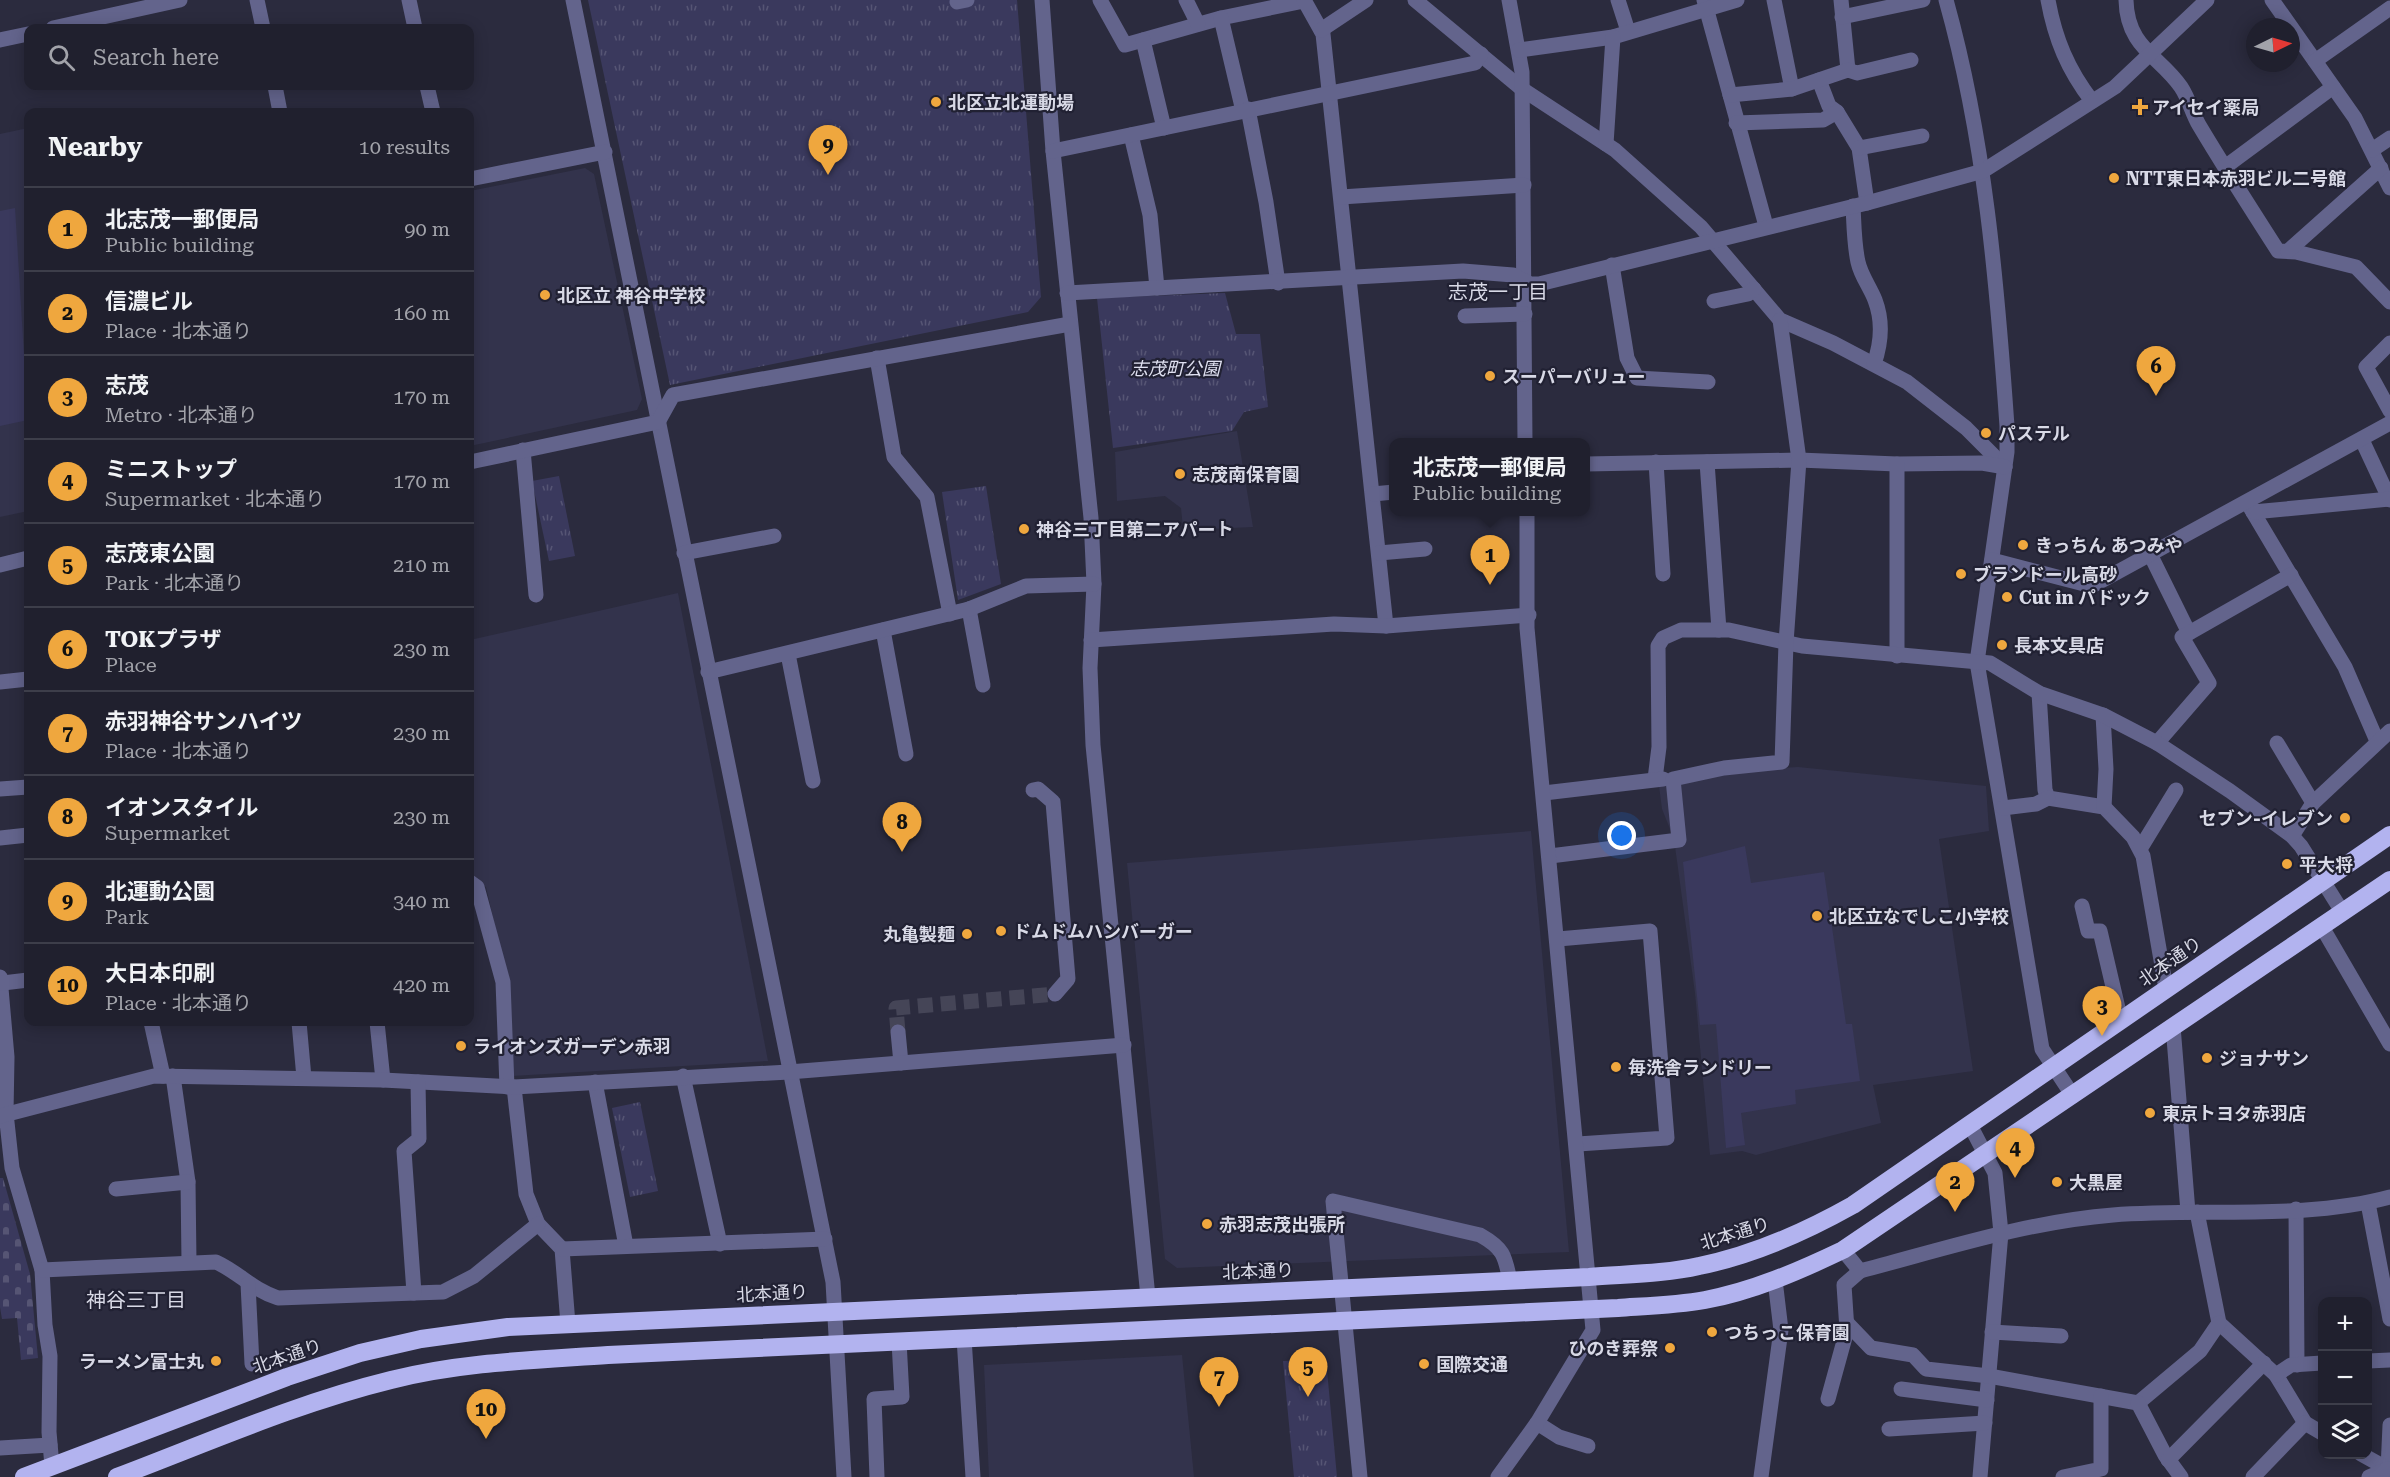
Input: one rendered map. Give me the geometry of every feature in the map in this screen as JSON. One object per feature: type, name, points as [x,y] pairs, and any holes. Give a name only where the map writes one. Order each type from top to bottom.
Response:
[{"type":"highway","name":"北本通り","points":[[24,1477],[287,1377],[360,1353],[422,1340],[508,1327],[1510,1281],[1589,1277],[1697,1267],[1779,1242],[1811,1229],[1853,1205],[2390,835]]},
{"type":"highway","points":[[117,1477],[296,1409],[392,1380],[480,1364],[608,1355],[1591,1309],[1704,1300],[1774,1280],[1843,1250],[2390,880]]},
{"type":"street","points":[[66,24],[114,8],[180,0]]},
{"type":"street","points":[[257,0],[262,24]]},
{"type":"street","points":[[410,0],[414,24]]},
{"type":"street","points":[[573,0],[789,1072],[825,1239],[836,1311],[844,1477]]},
{"type":"street","points":[[1042,0],[1053,152],[1091,518],[1094,584],[1091,640],[1093,745],[1148,1297]]},
{"type":"street","points":[[1100,0],[1125,45],[1221,18],[1304,0],[1321,30],[1330,92],[1386,626]]},
{"type":"street","points":[[1186,0],[1198,24]]},
{"type":"street","points":[[1321,30],[1366,0]]},
{"type":"street","points":[[1415,0],[1522,89],[1606,144],[1713,241],[1780,320],[1907,382],[1944,409],[2005,467]]},
{"type":"street","points":[[1509,0],[1519,50],[1522,89],[1526,438]]},
{"type":"street","points":[[1618,0],[1628,31]]},
{"type":"street","points":[[1519,50],[1613,37],[1705,4],[1737,0]]},
{"type":"street","points":[[1774,0],[1792,88]]},
{"type":"street","points":[[1841,0],[1848,70]]},
{"type":"street","points":[[1842,16],[1923,0]]},
{"type":"street","points":[[1946,0],[1972,103],[1983,171],[2007,426],[2005,467],[1977,662],[2042,1049],[2073,1096]]},
{"type":"street","points":[[2048,0],[2057,40],[2068,65],[2092,101]]},
{"type":"street","points":[[2126,0],[2127,11],[2138,39],[2148,55],[2181,87],[2197,122],[2277,251],[2288,251],[2356,267],[2390,302]]},
{"type":"street","points":[[1067,293],[1463,271],[1513,275],[1530,284],[1539,284],[1860,204],[1983,171],[2115,87],[2207,0]]},
{"type":"street","points":[[2272,0],[2333,87],[2372,150],[2390,188]]},
{"type":"street","points":[[1705,4],[1766,226]]},
{"type":"street","points":[[2315,61],[2390,8]]},
{"type":"street","points":[[1221,18],[1266,202],[1278,282]]},
{"type":"street","points":[[0,40],[24,35]]},
{"type":"street","points":[[1606,144],[1613,37]]},
{"type":"street","points":[[1143,40],[1164,128]]},
{"type":"street","points":[[1053,152],[1475,63],[1481,54]]},
{"type":"street","points":[[1730,95],[1792,88],[1848,70],[1857,73],[1911,60]]},
{"type":"street","points":[[1819,80],[1829,105],[1837,112],[1859,148],[1860,204],[1857,260],[1863,278],[1875,300],[1880,325],[1880,348],[1874,364]]},
{"type":"street","points":[[2225,167],[2333,87]]},
{"type":"street","points":[[276,90],[279,108]]},
{"type":"street","points":[[428,90],[432,108]]},
{"type":"street","points":[[1736,123],[1823,120],[1837,112]]},
{"type":"street","points":[[1131,135],[1150,215],[1156,288]]},
{"type":"street","points":[[1859,148],[1922,136]]},
{"type":"street","points":[[2372,150],[2390,138]]},
{"type":"street","points":[[474,178],[604,152]]},
{"type":"street","points":[[2288,251],[2381,168]]},
{"type":"street","points":[[1341,197],[1524,185]]},
{"type":"street","points":[[1612,265],[1627,358],[1637,378],[1708,382]]},
{"type":"street","points":[[1713,301],[1748,294],[1754,290]]},
{"type":"street","points":[[1465,316],[1525,314]]},
{"type":"street","points":[[1544,793],[1655,779],[1673,779],[1724,768],[1782,762],[1786,643],[1799,460],[1780,320]]},
{"type":"street","points":[[474,461],[658,422],[673,395],[1070,324]]},
{"type":"street","points":[[2390,343],[2366,367],[2390,411]]},
{"type":"street","points":[[877,358],[894,457],[927,497],[950,614]]},
{"type":"street","points":[[1992,560],[2092,586],[2250,507],[2390,423]]},
{"type":"street","points":[[2250,507],[2390,499],[2362,440]]},
{"type":"street","points":[[523,450],[536,595]]},
{"type":"street","points":[[1590,464],[1799,460],[1897,464],[1982,463],[2005,467]]},
{"type":"street","points":[[1656,462],[1663,574]]},
{"type":"street","points":[[1707,462],[1719,630]]},
{"type":"street","points":[[1897,464],[1897,656]]},
{"type":"street","points":[[1373,494],[1389,492]]},
{"type":"street","points":[[2250,507],[2345,667],[2377,741]]},
{"type":"street","points":[[1498,1477],[1537,1423],[1593,1330],[1578,1144],[1527,628],[1529,615],[1527,516]]},
{"type":"street","points":[[684,553],[774,536]]},
{"type":"street","points":[[1379,553],[1425,549]]},
{"type":"street","points":[[2151,556],[2190,633]]},
{"type":"street","points":[[0,565],[24,559]]},
{"type":"street","points":[[2157,743],[2209,683],[2182,637],[2290,575]]},
{"type":"street","points":[[708,672],[969,609],[1026,586],[1094,584]]},
{"type":"street","points":[[969,609],[983,685]]},
{"type":"street","points":[[1091,640],[1334,624],[1386,626],[1529,615]]},
{"type":"street","points":[[884,630],[906,754]]},
{"type":"street","points":[[1655,779],[1659,747],[1658,646],[1663,638],[1681,630],[1719,630],[1786,643],[1897,656],[1990,663],[2039,693],[2103,715],[2157,743],[2292,836],[2324,881],[2343,913]]},
{"type":"street","points":[[788,654],[813,781]]},
{"type":"street","points":[[0,681],[24,679]]},
{"type":"street","points":[[2039,693],[2045,790],[2048,798]]},
{"type":"street","points":[[2103,715],[2106,770],[2104,807]]},
{"type":"street","points":[[2292,836],[2313,803],[2390,731]]},
{"type":"street","points":[[2277,743],[2313,803]]},
{"type":"street","points":[[1550,856],[1679,840],[1673,779]]},
{"type":"street","points":[[0,789],[24,786]]},
{"type":"street","points":[[1033,790],[1038,789],[1053,802],[1068,979],[1055,994]]},
{"type":"street","points":[[2140,849],[2176,790]]},
{"type":"street","points":[[2003,808],[2036,804],[2048,798],[2104,807],[2133,837],[2140,849],[2166,989]]},
{"type":"street","points":[[0,837],[24,835]]},
{"type":"street","points":[[474,885],[477,887],[503,982],[510,1087],[526,1194],[538,1224],[562,1249],[568,1324]]},
{"type":"street","points":[[2082,906],[2088,932],[2100,931],[2121,1021]]},
{"type":"street","points":[[2322,927],[2390,1044]]},
{"type":"street","points":[[1558,939],[1650,931],[1667,1138],[1578,1144]]},
{"type":"street","points":[[24,980],[1,980],[7,1056],[3,1114],[6,1169],[42,1270],[45,1325],[50,1356],[52,1466]]},
{"type":"street","points":[[152,1026],[168,1076],[188,1182],[189,1262]]},
{"type":"street","points":[[299,1026],[304,1078]]},
{"type":"street","points":[[377,1026],[383,1080]]},
{"type":"street","points":[[2173,1026],[2192,1212],[2219,1323],[2276,1375],[2305,1423],[2318,1431]]},
{"type":"street","points":[[898,1032],[901,1063]]},
{"type":"street","points":[[3,1114],[154,1076],[383,1080],[510,1087],[789,1072],[1124,1045]]},
{"type":"street","points":[[683,1076],[720,1244]]},
{"type":"street","points":[[414,1293],[404,1151],[419,1139],[418,1082]]},
{"type":"street","points":[[595,1082],[626,1246]]},
{"type":"street","points":[[1970,1125],[1995,1173],[2001,1233],[1980,1477]]},
{"type":"street","points":[[116,1189],[188,1182]]},
{"type":"street","points":[[1828,1399],[1846,1323],[1844,1285],[1860,1272],[2048,1222],[2192,1212],[2296,1209],[2368,1203],[2390,1197]]},
{"type":"street","points":[[1360,1477],[1333,1201],[1480,1235],[1499,1246],[1506,1260],[1510,1281]]},
{"type":"street","points":[[2368,1203],[2390,1318]]},
{"type":"street","points":[[2296,1209],[2296,1365]]},
{"type":"street","points":[[42,1270],[216,1262],[230,1268],[259,1292],[278,1298],[443,1292],[474,1276],[538,1224]]},
{"type":"street","points":[[562,1249],[825,1239]]},
{"type":"street","points":[[1843,1250],[1860,1272]]},
{"type":"street","points":[[1761,1477],[1781,1329],[1774,1280]]},
{"type":"street","points":[[248,1284],[252,1364]]},
{"type":"street","points":[[1846,1323],[1871,1347],[1913,1355],[1926,1369],[1989,1376],[2138,1403]]},
{"type":"street","points":[[2138,1403],[2200,1351],[2219,1323]]},
{"type":"street","points":[[1992,1332],[2061,1336]]},
{"type":"street","points":[[964,1338],[973,1477]]},
{"type":"street","points":[[877,1477],[874,1399],[902,1397],[899,1341]]},
{"type":"street","points":[[2372,1361],[2390,1360]]},
{"type":"street","points":[[2168,1460],[2264,1364]]},
{"type":"street","points":[[2276,1375],[2291,1365],[2318,1364]]},
{"type":"street","points":[[1901,1389],[1987,1400]]},
{"type":"street","points":[[2063,1477],[2101,1469],[2101,1396]]},
{"type":"street","points":[[2138,1403],[2168,1460],[2181,1477]]},
{"type":"street","points":[[1537,1423],[1559,1437],[1588,1446]]},
{"type":"street","points":[[1889,1429],[1985,1423]]},
{"type":"street","points":[[2253,1477],[2305,1423]]},
{"type":"street","points":[[2389,1471],[2390,1435]]},
{"type":"street","points":[[0,1448],[50,1445]]},
{"type":"street","points":[[2368,1459],[2389,1471]]},
{"type":"street","points":[[2369,1477],[2389,1471]]},
{"type":"shaded area","points":[[24,129],[24,512],[0,517],[0,134]]},
{"type":"shaded area","name":"北区立 神谷中学校","points":[[585,168],[594,174],[642,399],[637,410],[474,445],[474,190]]},
{"type":"shaded area","name":"志茂南保育園","points":[[1237,431],[1253,527],[1189,530],[1183,528],[1181,508],[1165,496],[1117,501],[1115,452]]},
{"type":"shaded area","points":[[678,593],[768,1061],[512,1076],[505,970],[486,887],[474,880],[474,639]]},
{"type":"shaded area","name":"北区立なでしこ小学校","points":[[1798,767],[1986,786],[1989,831],[1939,839],[1973,1071],[1873,1085],[1881,1123],[1756,1155],[1742,1151],[1710,1155],[1695,993],[1674,839],[1662,809],[1659,786],[1738,771]]},
{"type":"shaded area","points":[[1531,831],[1569,1252],[1177,1268],[1165,1259],[1127,863]]},
{"type":"shaded area","points":[[1182,1355],[1194,1477],[989,1477],[984,1365]]},
{"type":"green space","points":[[588,0],[1017,0],[1041,297],[1028,312],[670,385]]},
{"type":"green space","points":[[15,208],[24,355],[24,421],[0,426],[0,211]]},
{"type":"green space","name":"志茂町公園","points":[[1225,293],[1236,334],[1260,334],[1268,407],[1244,412],[1232,431],[1113,448],[1097,298]]},
{"type":"green space","points":[[559,476],[575,556],[549,561],[532,481]]},
{"type":"green space","points":[[986,486],[1001,584],[958,600],[942,492]]},
{"type":"green space","points":[[1745,846],[1751,883],[1824,872],[1846,1024],[1852,1024],[1860,1081],[1795,1090],[1796,1104],[1741,1113],[1745,1145],[1726,1148],[1716,1024],[1700,1025],[1683,862]]},
{"type":"green space","points":[[640,1102],[658,1191],[630,1197],[612,1108]]},
{"type":"green space","points":[[0,1178],[3,1178],[30,1274],[38,1358],[21,1360],[17,1318],[2,1319],[0,1307]]},
{"type":"green space","points":[[1326,1360],[1337,1477],[1294,1477],[1283,1361]]},
{"type":"tunnel","points":[[898,1032],[896,1008],[1055,994]]},
{"type":"place","name":"北区立北運動場","points":[[936,102]]},
{"type":"place","name":"アイセイ薬局","points":[[2140,107]]},
{"type":"place","name":"北運動公園","points":[[828,175]]},
{"type":"place","name":"NTT東日本赤羽ビル二号館","points":[[2114,178]]},
{"type":"place","name":"北区立 神谷中学校","points":[[545,295]]},
{"type":"place","name":"スーパーバリュー","points":[[1490,376]]},
{"type":"place","name":"TOKプラザ","points":[[2156,396]]},
{"type":"place","name":"パステル","points":[[1986,433]]},
{"type":"place","name":"志茂南保育園","points":[[1180,474]]},
{"type":"place","name":"神谷三丁目第二アパート","points":[[1024,529]]},
{"type":"place","name":"きっちん あつみや","points":[[2023,545]]},
{"type":"place","name":"ブランドール高砂","points":[[1961,574]]},
{"type":"place","name":"北志茂一郵便局","points":[[1490,585]]},
{"type":"place","name":"Cut in パドック","points":[[2007,597]]},
{"type":"place","name":"長本文具店","points":[[2002,645]]},
{"type":"place","name":"セブン-イレブン","points":[[2345,818]]},
{"type":"place","name":"イオンスタイル","points":[[902,852]]},
{"type":"place","name":"平大将","points":[[2287,864]]},
{"type":"place","name":"北区立なでしこ小学校","points":[[1817,916]]},
{"type":"place","name":"ドムドムハンバーガー","points":[[1001,931]]},
{"type":"place","name":"丸亀製麺","points":[[967,934]]},
{"type":"place","name":"志茂","points":[[2102,1036]]},
{"type":"place","name":"ライオンズガーデン赤羽","points":[[461,1046]]},
{"type":"place","name":"ジョナサン","points":[[2207,1058]]},
{"type":"place","name":"毎洗舎ランドリー","points":[[1616,1067]]},
{"type":"place","name":"東京トヨタ赤羽店","points":[[2150,1113]]},
{"type":"place","name":"ミニストップ","points":[[2015,1178]]},
{"type":"place","name":"大黒屋","points":[[2057,1182]]},
{"type":"place","name":"信濃ビル","points":[[1955,1212]]},
{"type":"place","name":"赤羽志茂出張所","points":[[1207,1224]]},
{"type":"place","name":"つちっこ保育園","points":[[1712,1332]]},
{"type":"place","name":"ひのき葬祭","points":[[1670,1348]]},
{"type":"place","name":"ラーメン富士丸","points":[[216,1361]]},
{"type":"place","name":"国際交通","points":[[1424,1364]]},
{"type":"place","name":"志茂東公園","points":[[1308,1397]]},
{"type":"place","name":"赤羽神谷サンハイツ","points":[[1219,1407]]},
{"type":"place","name":"大日本印刷","points":[[486,1439]]},
{"type":"district","name":"志茂一丁目","points":[[1498,292]]},
{"type":"district","name":"神谷三丁目","points":[[136,1300]]}]
